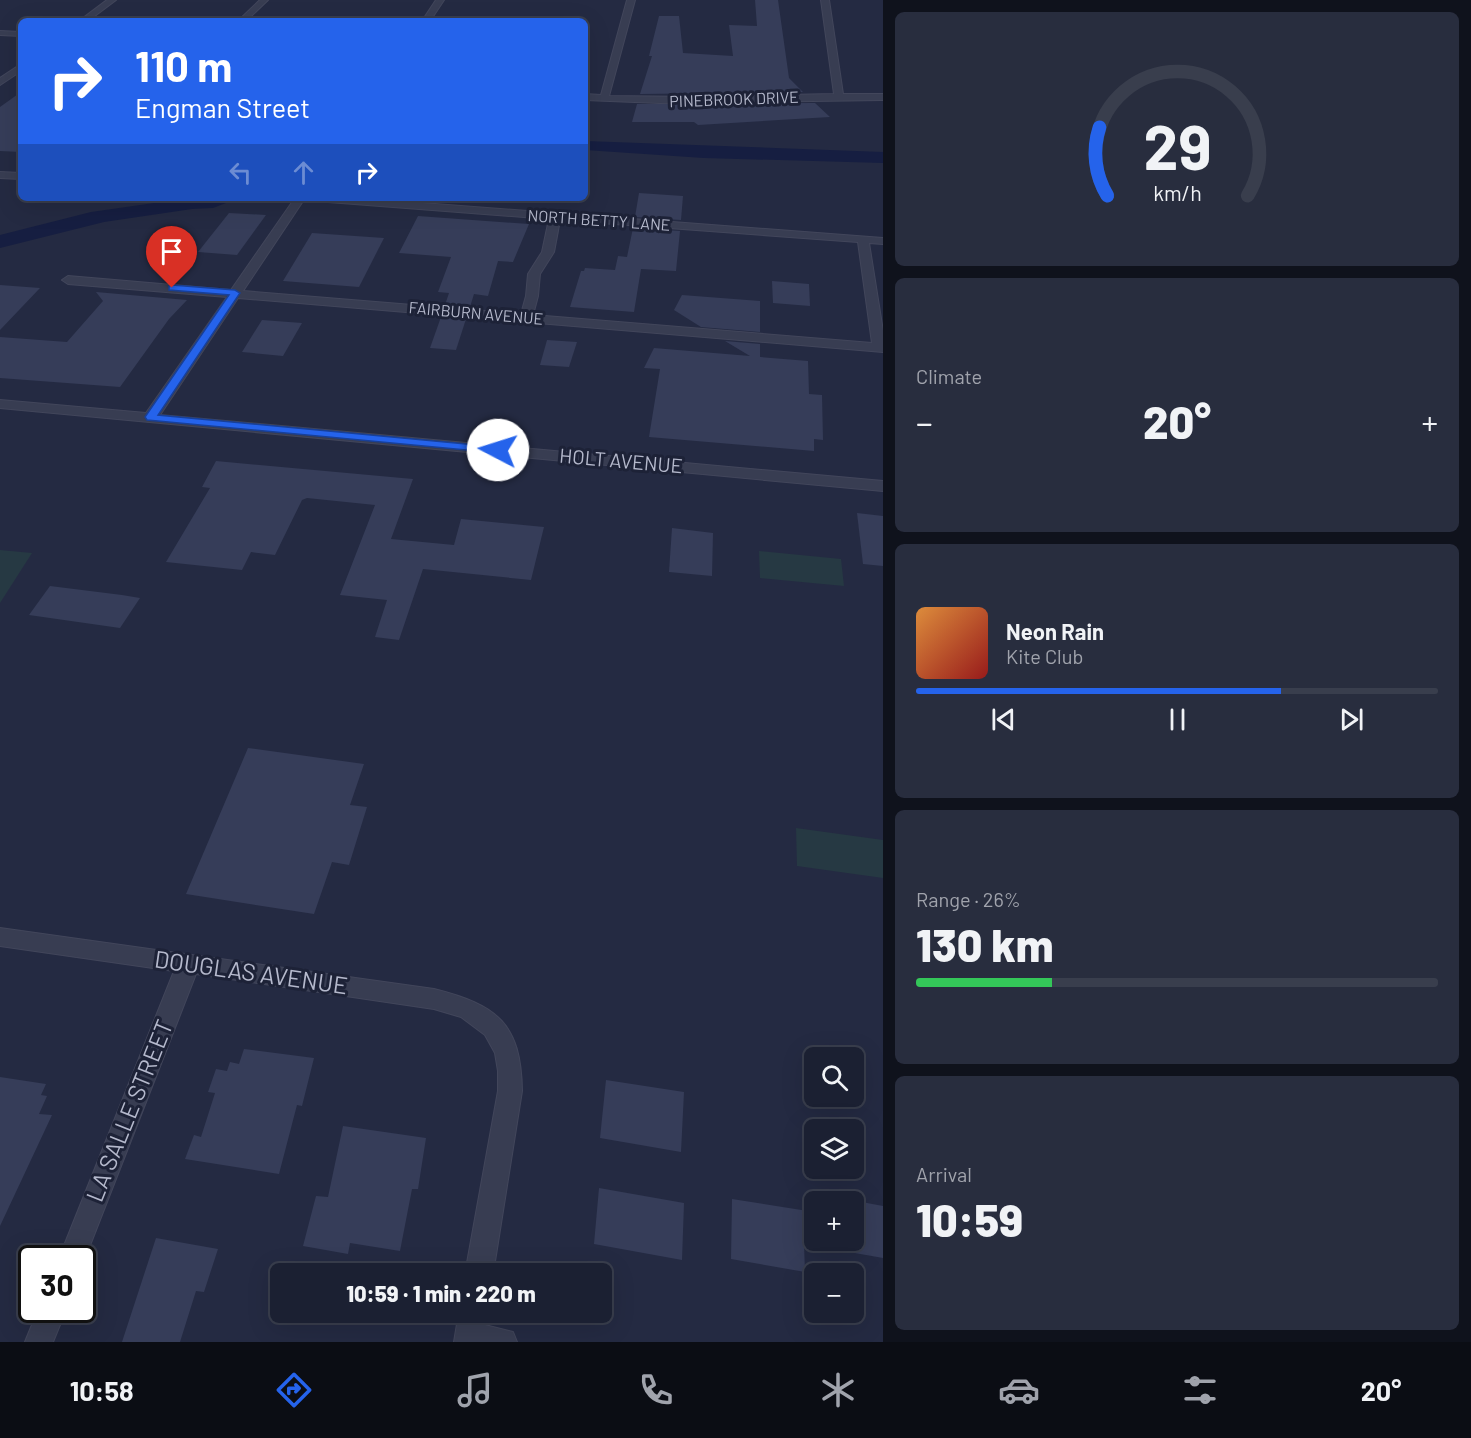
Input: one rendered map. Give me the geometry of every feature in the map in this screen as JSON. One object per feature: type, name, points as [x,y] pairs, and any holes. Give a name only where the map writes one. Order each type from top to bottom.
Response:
[{"type":"street","points":[[87,18],[112,0]]},
{"type":"street","points":[[245,18],[264,0]]},
{"type":"street","points":[[428,18],[440,0]]},
{"type":"street","points":[[604,99],[630,0]]},
{"type":"street","points":[[825,0],[839,96]]},
{"type":"street","points":[[0,33],[18,34]]},
{"type":"street","points":[[0,82],[18,69]]},
{"type":"street","name":"PINEBROOK DRIVE","points":[[588,97],[700,101],[839,96],[883,97]]},
{"type":"street","points":[[0,175],[18,176]]},
{"type":"street","points":[[151,417],[298,201]]},
{"type":"street","name":"NORTH BETTY LANE","points":[[353,201],[883,241]]},
{"type":"street","points":[[526,317],[532,296],[534,274],[548,252],[555,217]]},
{"type":"street","points":[[863,239],[881,347]]},
{"type":"street","name":"FAIRBURN AVENUE","points":[[68,280],[881,347]]},
{"type":"street","name":"HOLT AVENUE","points":[[0,404],[883,486]]},
{"type":"street","name":"DOUGLAS AVENUE","points":[[0,937],[434,999],[469,1009],[482,1016],[504,1040],[509,1057],[510,1091],[481,1263]]},
{"type":"street","name":"LA SALLE STREET","points":[[77,1245],[189,963]]},
{"type":"street","points":[[39,1342],[47,1323]]},
{"type":"street","points":[[470,1330],[503,1342]]},
{"type":"shaded area","points":[[0,550],[32,553],[0,603]]},
{"type":"shaded area","points":[[759,551],[841,559],[844,586],[760,578]]},
{"type":"shaded area","points":[[796,828],[883,840],[883,878],[797,866]]},
{"type":"water","points":[[588,141],[883,152],[883,163],[704,158],[588,150]]},
{"type":"water","points":[[168,201],[231,201],[213,208],[104,222],[0,248],[0,235],[91,212]]},
{"type":"building","points":[[755,0],[778,0],[789,78],[803,92],[640,94],[652,56],[649,56],[659,16],[679,16],[683,53],[733,56],[729,25],[757,26]]},
{"type":"building","points":[[18,94],[18,152],[0,151],[0,107]]},
{"type":"building","points":[[815,103],[830,117],[698,125],[694,122],[632,122],[637,104]]},
{"type":"building","points":[[639,193],[683,196],[681,220],[635,217]]},
{"type":"building","points":[[229,213],[266,215],[237,255],[198,252]]},
{"type":"building","points":[[418,216],[529,224],[513,262],[498,261],[488,296],[474,294],[470,307],[445,305],[449,293],[438,292],[451,257],[399,253]]},
{"type":"building","points":[[633,228],[680,231],[676,271],[641,269],[634,312],[570,307],[581,271],[585,268],[615,270],[618,256],[627,257]]},
{"type":"building","points":[[312,233],[384,238],[359,287],[283,281]]},
{"type":"building","points":[[772,281],[809,284],[810,306],[773,303]]},
{"type":"building","points":[[0,285],[40,288],[0,330]]},
{"type":"building","points":[[96,292],[187,300],[169,319],[120,387],[0,378],[0,337],[67,342],[103,301]]},
{"type":"building","points":[[682,295],[760,301],[760,332],[701,327],[674,310]]},
{"type":"building","points":[[441,317],[466,319],[456,350],[430,348]]},
{"type":"building","points":[[262,320],[302,323],[283,356],[242,352]]},
{"type":"building","points":[[547,340],[577,342],[569,367],[540,365]]},
{"type":"building","points":[[725,341],[760,344],[760,357],[808,361],[809,394],[822,395],[823,440],[814,439],[814,451],[649,437],[660,369],[644,368],[654,348],[750,356]]},
{"type":"building","points":[[216,461],[413,479],[391,539],[454,545],[461,519],[544,527],[531,580],[423,569],[399,640],[375,637],[387,600],[340,595],[375,505],[307,498],[302,500],[275,555],[251,552],[242,570],[166,562],[210,488],[202,487]]},
{"type":"building","points":[[857,513],[883,516],[883,566],[863,564]]},
{"type":"building","points":[[672,528],[713,533],[712,576],[669,572]]},
{"type":"building","points":[[50,586],[140,598],[120,628],[29,615]]},
{"type":"building","points":[[248,748],[364,764],[350,805],[367,807],[349,865],[332,862],[314,914],[186,894]]},
{"type":"building","points":[[244,1049],[314,1058],[302,1106],[297,1105],[279,1174],[185,1159],[194,1135],[201,1137],[215,1093],[208,1092],[216,1069],[227,1071],[230,1062],[239,1064]]},
{"type":"building","points":[[0,1077],[46,1084],[41,1095],[47,1096],[39,1114],[52,1115],[0,1226]]},
{"type":"building","points":[[606,1080],[684,1092],[681,1152],[600,1138]]},
{"type":"building","points":[[343,1126],[426,1138],[418,1189],[412,1189],[400,1251],[350,1243],[348,1254],[303,1246],[316,1196],[328,1197]]},
{"type":"building","points":[[599,1188],[684,1203],[682,1260],[594,1244]]},
{"type":"building","points":[[732,1199],[804,1210],[804,1272],[731,1259]]},
{"type":"building","points":[[864,1202],[883,1206],[883,1258],[844,1251],[864,1251]]},
{"type":"building","points":[[156,1238],[218,1249],[204,1292],[196,1291],[180,1342],[122,1342]]},
{"type":"route","points":[[172,288],[235,293],[151,417],[498,450]]}]
